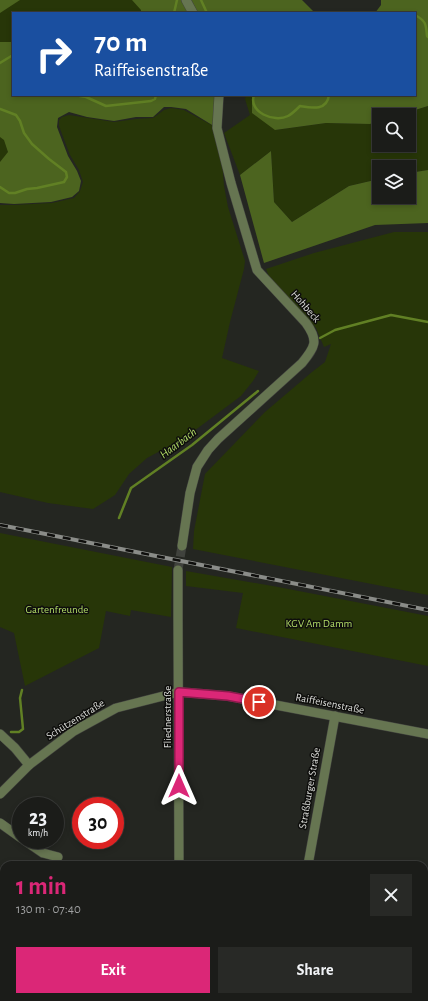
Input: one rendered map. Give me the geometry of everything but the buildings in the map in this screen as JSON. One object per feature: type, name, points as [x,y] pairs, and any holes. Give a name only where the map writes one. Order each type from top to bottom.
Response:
[{"type":"street","points":[[187,2],[192,12]]},
{"type":"street","name":"Hohbeck","points":[[182,546],[190,493],[197,467],[208,450],[218,439],[302,363],[313,348],[314,341],[312,332],[306,323],[258,270],[231,183],[217,128],[219,96]]},
{"type":"street","name":"Fliednerstraße","points":[[178,570],[179,861]]},
{"type":"street","name":"Raiffeisenstraße","points":[[179,692],[228,696],[428,734]]},
{"type":"street","name":"Schützenstraße","points":[[0,794],[30,764],[74,731],[116,708],[179,692]]},
{"type":"street","name":"Straßburger Straße","points":[[309,861],[335,716]]},
{"type":"street","points":[[0,734],[30,764]]},
{"type":"street","points":[[0,823],[12,832]]},
{"type":"street","points":[[37,849],[43,853],[58,858]]},
{"type":"green space","points":[[0,0],[20,0],[0,13]]},
{"type":"green space","points":[[4,0],[231,0],[252,12],[12,12],[12,83],[8,94],[45,116],[0,196],[0,3]]},
{"type":"green space","points":[[132,0],[186,0],[192,12],[141,12]]},
{"type":"green space","points":[[191,0],[302,0],[314,12],[197,12]]},
{"type":"green space","points":[[381,0],[428,0],[428,106],[416,110],[416,108],[372,108],[372,123],[370,124],[326,123],[275,130],[252,113],[252,96],[416,96],[416,12],[376,12],[381,5]]},
{"type":"green space","points":[[0,42],[12,42],[12,96],[217,96],[217,128],[186,109],[171,107],[164,107],[153,117],[136,117],[114,121],[87,117],[69,112],[58,118],[57,127],[68,156],[81,181],[79,191],[72,197],[51,202],[14,204],[0,203],[0,162],[8,152],[4,140],[0,137]]},
{"type":"green space","points":[[246,96],[331,96],[275,130],[326,123],[372,123],[372,152],[416,152],[416,110],[428,106],[428,170],[416,172],[416,160],[372,160],[372,181],[349,186],[292,222],[274,202],[271,151],[240,175],[224,133],[250,115],[245,99]]},
{"type":"green space","points":[[171,108],[184,110],[217,128],[228,207],[245,261],[222,358],[259,371],[241,396],[177,442],[147,458],[129,474],[115,495],[93,509],[48,503],[0,492],[0,205],[52,203],[74,198],[80,191],[83,182],[79,170],[70,155],[59,126],[59,120],[62,117],[69,115],[114,122],[153,118],[164,110]]},
{"type":"green space","points":[[271,151],[274,202],[292,222],[349,186],[372,181],[372,204],[416,204],[416,172],[428,170],[428,223],[375,225],[264,263],[240,175]]},
{"type":"green space","points":[[394,232],[428,232],[428,595],[193,549],[194,531],[205,474],[265,412],[325,362],[331,344],[324,347],[316,328],[271,281],[266,269],[314,253]]},
{"type":"green space","name":"Gartenfreunde","points":[[0,533],[172,567],[171,617],[131,610],[130,616],[106,611],[99,648],[25,686],[14,633],[0,627]]},
{"type":"green space","name":"KGV Am Damm","points":[[186,571],[428,616],[428,666],[236,628],[243,593],[186,586]]},
{"type":"waterway","points":[[174,12],[177,0]]},
{"type":"waterway","points":[[201,0],[207,12]]},
{"type":"waterway","points":[[416,16],[425,23],[428,37]]},
{"type":"waterway","points":[[0,63],[12,56]]},
{"type":"waterway","points":[[80,96],[86,97],[106,106],[151,101],[155,99],[156,96]]},
{"type":"waterway","points":[[254,96],[253,101],[258,111],[270,117],[276,118],[288,116],[300,106],[314,108],[322,106],[328,100],[329,96]]},
{"type":"waterway","points":[[0,109],[16,115],[20,121],[24,133],[32,144],[66,172],[67,177],[64,182],[27,189],[15,193],[9,193],[0,187]]},
{"type":"waterway","name":"Haarbach","points":[[320,338],[335,330],[391,315],[428,322]]},
{"type":"waterway","name":"Haarbach","points":[[119,518],[131,488],[192,445],[258,391]]},
{"type":"waterway","name":"Haarbach","points":[[11,732],[19,732],[23,729],[20,698],[22,690]]},
{"type":"tunnel","points":[[178,570],[182,546]]},
{"type":"railway","points":[[0,525],[428,610]]},
{"type":"route","points":[[179,786],[179,692],[228,696],[259,702]]}]
